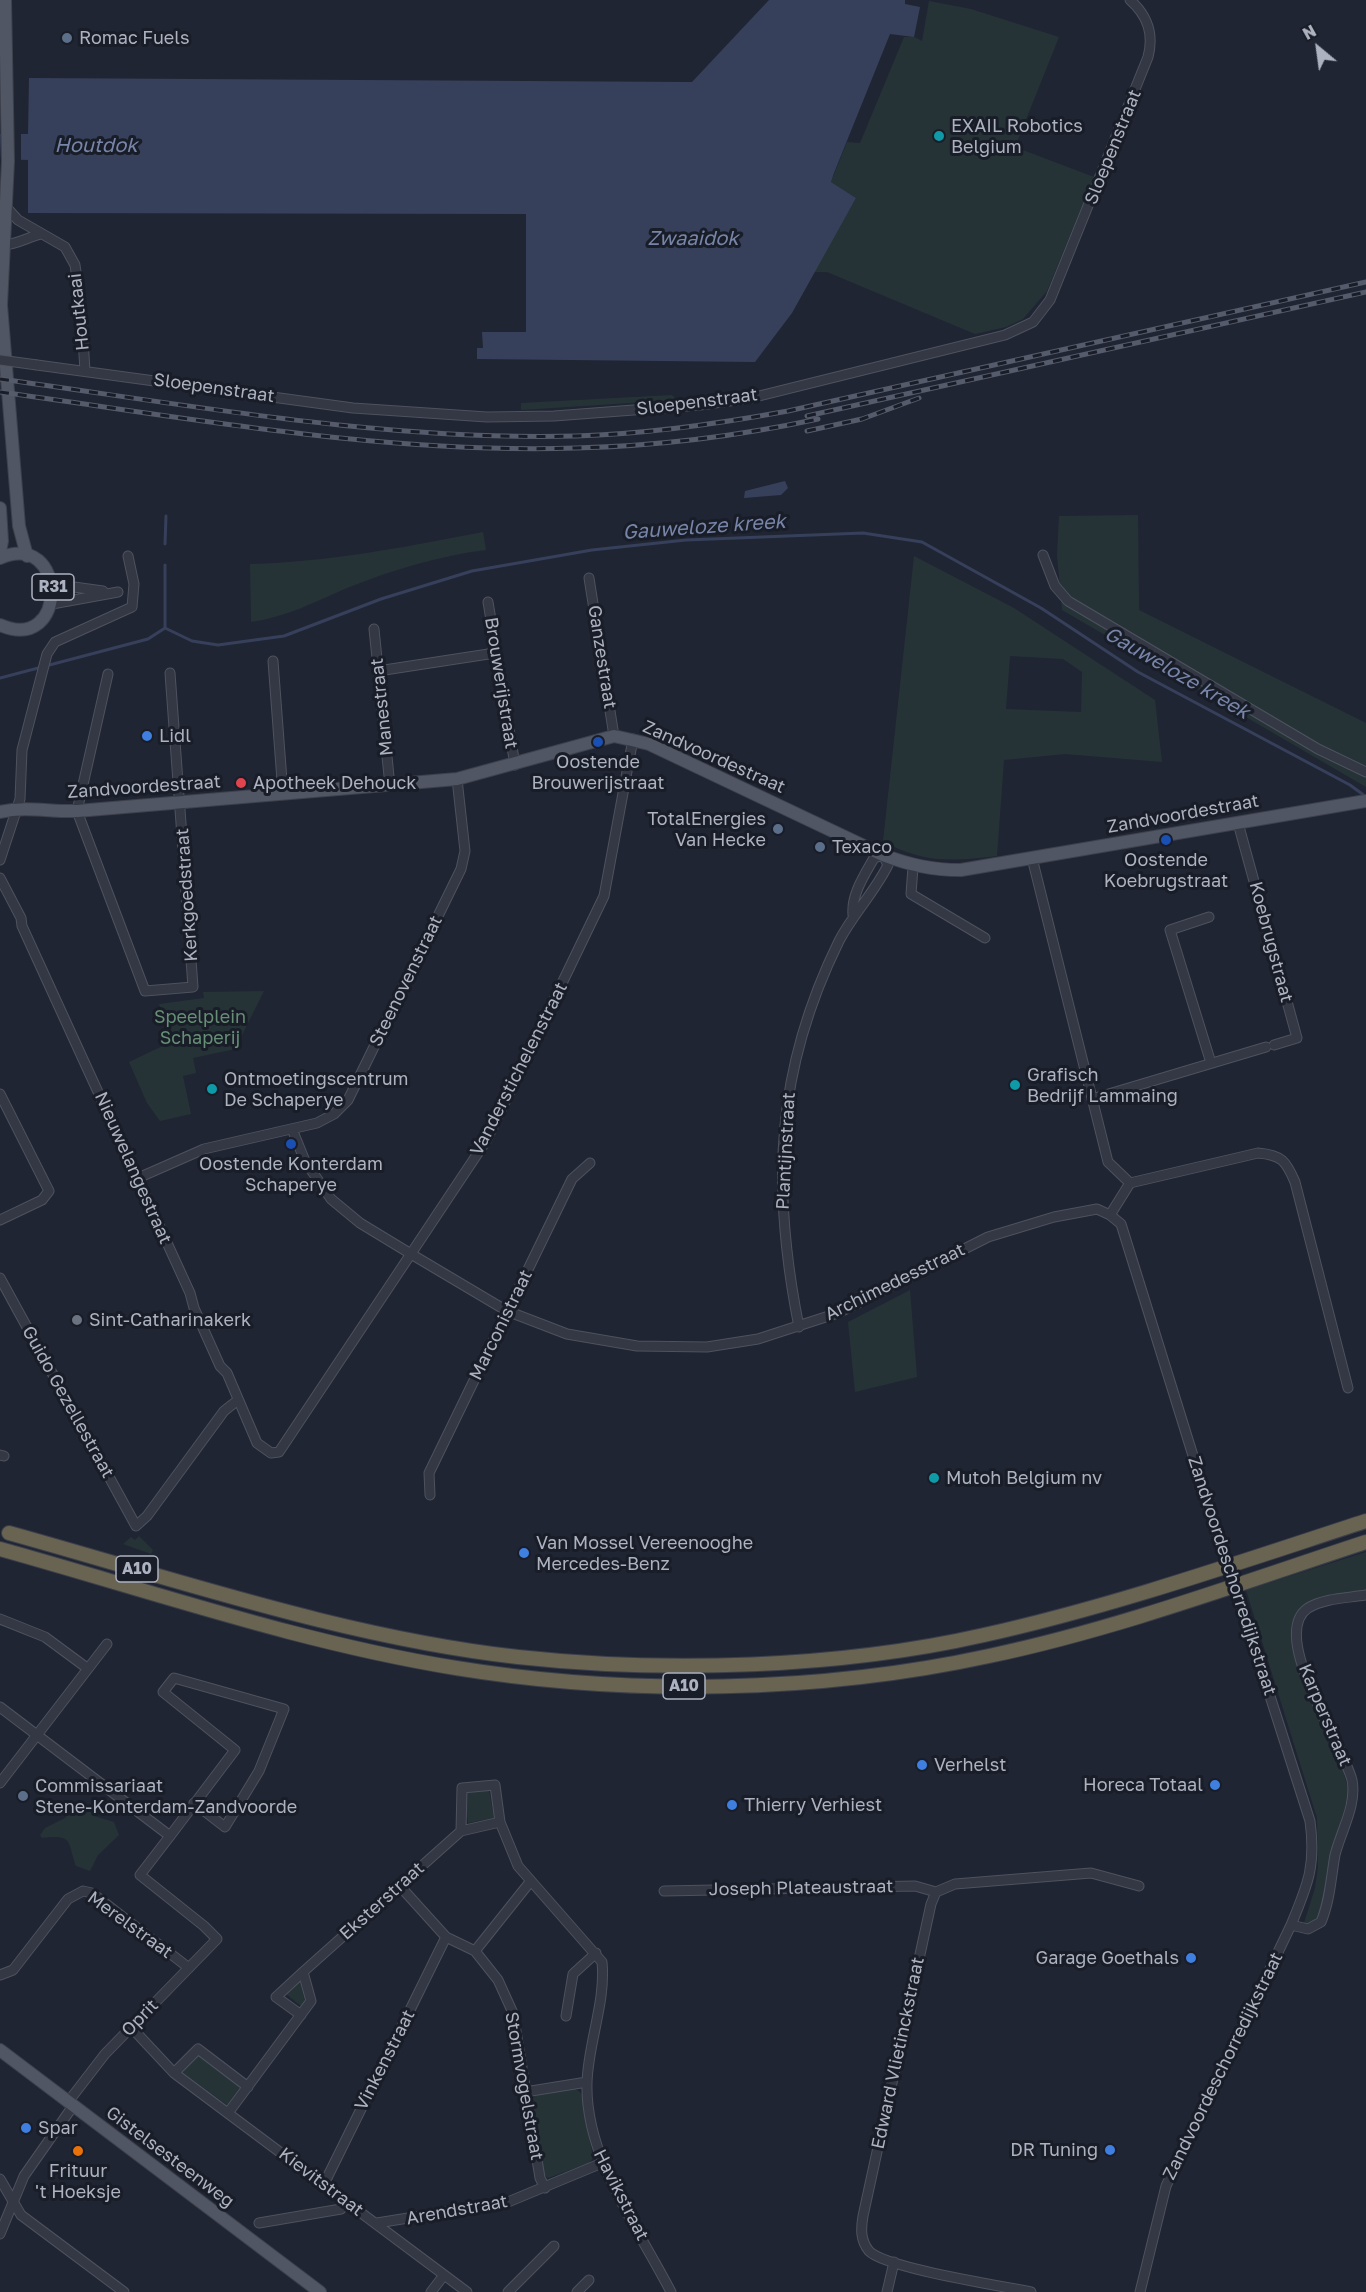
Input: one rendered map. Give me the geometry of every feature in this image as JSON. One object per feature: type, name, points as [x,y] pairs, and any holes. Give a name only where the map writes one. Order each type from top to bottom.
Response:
[{"type":"highway","name":"A10","points":[[5,1532],[335,1622],[452,1647],[518,1657],[584,1662],[702,1664],[821,1659],[897,1650],[983,1635],[1111,1602],[1366,1521]]},
{"type":"highway","name":"A10","points":[[0,1549],[331,1643],[455,1668],[594,1683],[703,1686],[820,1681],[988,1657],[1120,1622],[1366,1542]]},
{"type":"main road","name":"R31","points":[[5,0],[3,33],[8,161],[7,208],[2,242],[1,305],[19,526],[27,556]]},
{"type":"main road","points":[[0,508],[2,542],[0,552]]},
{"type":"main road","name":"R31","points":[[0,558],[8,555],[27,556],[39,562],[52,584],[52,604],[34,624],[22,629],[3,630]]},
{"type":"main road","name":"Zandvoordestraat","points":[[0,812],[17,808],[77,810],[180,803],[457,779],[515,765],[614,736],[633,739],[913,867],[961,870],[1366,801]]},
{"type":"main road","name":"Gistelsesteenweg","points":[[0,2050],[320,2292]]},
{"type":"street","name":"Sloepenstraat","points":[[0,360],[353,408],[487,417],[554,416],[699,405],[751,398],[1005,335],[1033,322],[1050,300],[1148,57],[1152,44],[1151,31],[1147,19],[1130,0]]},
{"type":"street","name":"Houtkaai","points":[[7,208],[18,220],[65,247],[75,265],[81,307],[85,371]]},
{"type":"street","points":[[2,242],[41,234]]},
{"type":"street","points":[[1043,555],[1055,586],[1068,601],[1318,749],[1366,772]]},
{"type":"street","points":[[0,860],[17,808],[22,750],[47,654],[55,642],[132,608],[134,584],[128,556]]},
{"type":"street","name":"Ganzestraat","points":[[589,578],[614,736]]},
{"type":"street","points":[[52,584],[118,592],[52,604]]},
{"type":"street","name":"Brouwerijstraat","points":[[488,602],[515,765]]},
{"type":"street","name":"Manestraat","points":[[374,629],[390,786]]},
{"type":"street","points":[[378,671],[495,652]]},
{"type":"street","points":[[273,661],[283,794]]},
{"type":"street","name":"Kerkgoedstraat","points":[[77,810],[145,991],[193,987],[170,673]]},
{"type":"street","points":[[77,810],[108,674]]},
{"type":"street","name":"Vanderstichelenstraat","points":[[270,1453],[279,1452],[486,1141],[604,896],[633,739]]},
{"type":"street","name":"Steenovenstraat","points":[[138,1178],[204,1149],[317,1123],[334,1114],[348,1100],[461,869],[465,851],[457,779]]},
{"type":"street","name":"Koebrugstraat","points":[[1092,1099],[1297,1038],[1238,822]]},
{"type":"street","name":"Plantijnstraat","points":[[799,1327],[789,1279],[781,1202],[786,1104],[807,1014],[853,915],[863,906],[888,865],[883,855],[874,858],[864,875],[852,903],[853,915]]},
{"type":"street","points":[[1032,858],[1108,1162],[1130,1183]]},
{"type":"street","points":[[913,867],[911,894],[985,938]]},
{"type":"street","name":"Nieuwelangestraat","points":[[0,878],[257,1443],[270,1453]]},
{"type":"street","points":[[1209,917],[1170,930],[1211,1063]]},
{"type":"street","points":[[0,1094],[49,1191],[46,1196],[0,1220]]},
{"type":"street","name":"Archimedesstraat","points":[[292,1129],[305,1161],[331,1199],[360,1223],[507,1311],[567,1334],[638,1346],[707,1347],[758,1339],[838,1312],[988,1237],[1081,1210],[1097,1209],[1110,1215]]},
{"type":"street","points":[[1110,1215],[1130,1183],[1258,1153],[1273,1154],[1287,1163],[1295,1182],[1347,1388]]},
{"type":"street","name":"Marconistraat","points":[[430,1495],[429,1473],[507,1311],[572,1179],[590,1163]]},
{"type":"street","name":"Zandvoordeschorredijkstraat","points":[[1110,1215],[1121,1224],[1133,1261],[1218,1536],[1310,1821],[1314,1849],[1310,1881],[1291,1925],[1166,2186],[1140,2292]]},
{"type":"street","name":"Guido Gezellestraat","points":[[0,1278],[136,1526],[147,1516],[224,1411],[238,1400]]},
{"type":"street","name":"Karperstraat","points":[[1291,1925],[1308,1929],[1321,1922],[1336,1853],[1353,1793],[1345,1761],[1306,1675],[1296,1644],[1296,1625],[1302,1614],[1315,1605],[1366,1595]]},
{"type":"street","points":[[0,1619],[45,1637],[87,1668]]},
{"type":"street","points":[[0,1783],[107,1644]]},
{"type":"street","points":[[0,1707],[170,1836],[194,1803],[236,1750],[163,1692],[174,1678],[284,1709],[259,1771],[225,1827],[194,1803]]},
{"type":"street","points":[[461,1831],[462,1788],[495,1785],[500,1822]]},
{"type":"street","name":"Eksterstraat","points":[[301,2015],[276,1997],[461,1831],[500,1822]]},
{"type":"street","name":"Havikstraat","points":[[500,1822],[511,1851],[530,1882],[602,1962],[604,1977],[589,2057],[587,2082],[589,2119],[602,2163],[671,2292]]},
{"type":"street","name":"Oprit","points":[[0,2234],[3,2218],[37,2155],[105,2054],[217,1939],[208,1929],[140,1875],[170,1836]]},
{"type":"street","points":[[936,1892],[955,1884],[1091,1873],[1139,1886]]},
{"type":"street","points":[[475,1951],[530,1882]]},
{"type":"street","name":"Stormvogelstraat","points":[[399,1885],[446,1936],[475,1951],[498,1980],[509,2003],[540,2178],[545,2188]]},
{"type":"street","name":"Joseph Plateaustraat","points":[[664,1891],[915,1886],[936,1892]]},
{"type":"street","name":"Merelstraat","points":[[0,1975],[4,1976],[13,1970],[68,1899],[83,1891],[92,1893],[189,1968]]},
{"type":"street","name":"Edward Vlietinckstraat","points":[[936,1892],[931,1904],[861,2230],[863,2242],[870,2252],[894,2262],[1031,2292]]},
{"type":"street","name":"Vinkenstraat","points":[[324,2184],[446,1936]]},
{"type":"street","points":[[566,2016],[573,1974],[596,1953]]},
{"type":"street","points":[[228,2113],[311,2001],[303,1972]]},
{"type":"street","name":"Kievitstraat","points":[[131,2028],[174,2073],[467,2292]]},
{"type":"street","points":[[174,2073],[198,2049],[248,2087]]},
{"type":"street","points":[[525,2092],[587,2082]]},
{"type":"street","name":"Arendstraat","points":[[377,2223],[508,2202],[602,2163]]},
{"type":"street","points":[[0,2179],[21,2215],[124,2292]]},
{"type":"street","points":[[259,2223],[341,2209],[346,2202]]},
{"type":"street","points":[[508,2292],[554,2246]]},
{"type":"street","points":[[887,2292],[894,2262]]},
{"type":"street","points":[[431,2292],[444,2275]]},
{"type":"street","points":[[577,2292],[589,2280]]},
{"type":"green space","points":[[929,1],[971,9],[1059,37],[1015,147],[1094,177],[1047,291],[1023,319],[1006,327],[975,334],[827,272],[813,272],[856,198],[831,182],[847,142],[860,143],[904,37],[914,37],[922,41]]},
{"type":"green space","points":[[672,395],[677,400],[521,410],[521,403]]},
{"type":"green space","points":[[1138,515],[1139,610],[1366,723],[1366,787],[1062,610],[1057,555],[1059,516]]},
{"type":"green space","points":[[483,532],[486,550],[433,560],[381,575],[288,613],[251,622],[250,564],[338,557]]},
{"type":"green space","points":[[914,556],[1014,608],[1155,700],[1162,762],[1065,754],[1004,760],[997,856],[938,859],[912,854],[883,841]],"holes":[[[1010,656],[1063,659],[1082,672],[1081,712],[1006,709]]]},
{"type":"green space","name":"Speelplein Schaperij","points":[[264,991],[235,1049],[193,1058],[196,1073],[183,1076],[191,1114],[160,1121],[147,1103],[129,1062],[173,1041],[159,1004],[204,998],[203,992]]},
{"type":"green space","points":[[910,1290],[917,1377],[855,1392],[848,1322]]},
{"type":"green space","points":[[139,1536],[153,1550],[151,1554],[123,1544],[131,1537],[135,1540]]},
{"type":"green space","points":[[1366,1552],[1366,1591],[1311,1603],[1296,1619],[1293,1633],[1295,1651],[1341,1762],[1349,1793],[1332,1853],[1318,1919],[1309,1925],[1304,1923],[1315,1888],[1318,1867],[1317,1818],[1246,1590]]},
{"type":"green space","points":[[489,1790],[494,1818],[468,1823],[465,1793]]},
{"type":"green space","points":[[81,1801],[94,1816],[114,1822],[119,1835],[98,1855],[90,1871],[76,1866],[70,1846],[65,1839],[42,1838],[40,1835],[45,1828],[65,1818]]},
{"type":"green space","points":[[300,1981],[305,2002],[301,2006],[286,1994]]},
{"type":"green space","points":[[198,2056],[240,2087],[227,2105],[182,2072]]},
{"type":"green space","points":[[575,2088],[582,2094],[593,2158],[589,2163],[548,2178],[544,2175],[533,2098],[537,2094]]},
{"type":"water","points":[[769,0],[905,0],[905,4],[920,7],[914,37],[890,34],[834,173],[831,182],[856,198],[792,313],[755,362],[477,359],[477,348],[483,348],[482,332],[526,332],[526,214],[28,213],[28,160],[0,159],[0,134],[28,134],[29,78],[692,82]]},
{"type":"water","points":[[785,481],[788,488],[781,495],[744,498],[745,491]]},
{"type":"pier","points":[[1,131],[21,131],[21,161],[0,161]]},
{"type":"waterway","points":[[165,544],[166,516]]},
{"type":"waterway","name":"Gauweloze kreek","points":[[0,678],[148,639],[165,628],[192,641],[218,645],[284,636],[381,599],[472,571],[592,550],[686,540],[863,533],[922,542],[1041,608],[1138,672],[1350,785],[1365,796]]},
{"type":"waterway","points":[[165,565],[165,628]]},
{"type":"railway","points":[[0,379],[215,410],[359,427],[504,436],[630,433],[709,424],[788,411],[1366,282]]},
{"type":"railway","points":[[807,416],[1366,292]]},
{"type":"railway","points":[[0,392],[287,432],[359,440],[504,448],[606,447],[667,442],[728,435],[818,419]]},
{"type":"railway","points":[[807,431],[862,419],[919,398]]},
{"type":"place","name":"Romac Fuels","points":[[67,38]]},
{"type":"place","name":"EXAIL Robotics Belgium","points":[[939,136]]},
{"type":"place","name":"Lidl","points":[[147,736]]},
{"type":"place","name":"Oostende Brouwerijstraat","points":[[598,742]]},
{"type":"place","name":"Apotheek Dehouck","points":[[241,783]]},
{"type":"place","name":"TotalEnergies Van Hecke","points":[[778,829]]},
{"type":"place","name":"Oostende Koebrugstraat","points":[[1166,840]]},
{"type":"place","name":"Texaco","points":[[820,847]]},
{"type":"place","name":"Grafisch Bedrijf Lammaing","points":[[1015,1085]]},
{"type":"place","name":"Ontmoetingscentrum De Schaperye","points":[[212,1089]]},
{"type":"place","name":"Oostende Konterdam Schaperye","points":[[291,1144]]},
{"type":"place","name":"Sint-Catharinakerk","points":[[77,1320]]},
{"type":"place","name":"Mutoh Belgium nv","points":[[934,1478]]},
{"type":"place","name":"Van Mossel Vereenooghe Mercedes-Benz","points":[[524,1553]]},
{"type":"place","name":"Verhelst","points":[[922,1765]]},
{"type":"place","name":"Horeca Totaal","points":[[1215,1785]]},
{"type":"place","name":"Commissariaat Stene-Konterdam-Zandvoorde","points":[[23,1796]]},
{"type":"place","name":"Thierry Verhiest","points":[[732,1805]]},
{"type":"place","name":"Garage Goethals","points":[[1191,1958]]},
{"type":"place","name":"Spar","points":[[26,2128]]},
{"type":"place","name":"DR Tuning","points":[[1110,2150]]},
{"type":"place","name":"Frituur 't Hoeksje","points":[[78,2151]]},
{"type":"water label","name":"Houtdok","points":[[96,146]]},
{"type":"water label","name":"Zwaaidok","points":[[693,239]]}]
